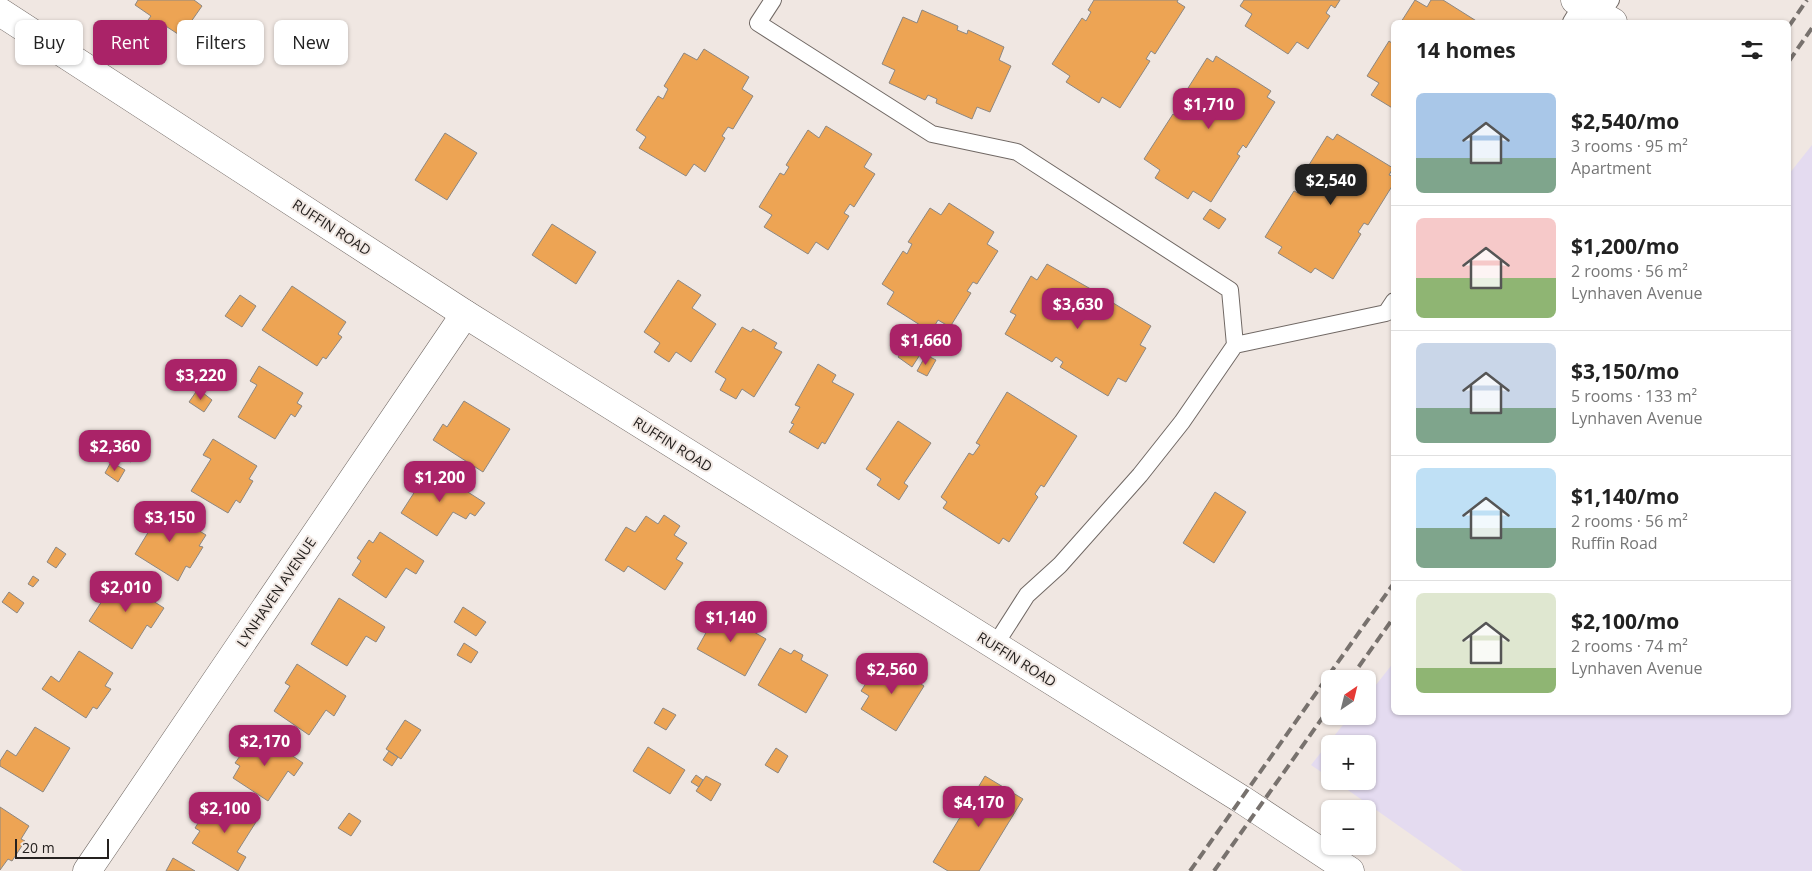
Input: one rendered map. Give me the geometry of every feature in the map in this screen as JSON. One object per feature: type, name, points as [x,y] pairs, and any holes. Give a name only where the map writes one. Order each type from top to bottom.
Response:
[{"type":"street","name":"RUFFIN ROAD","points":[[0,12],[465,314],[1241,799],[1350,871]]},
{"type":"street","name":"LYNHAVEN AVENUE","points":[[87,871],[465,314]]},
{"type":"lane","points":[[773,0],[758,23],[932,134],[1016,152],[1230,290],[1235,344],[1182,422],[1146,467],[1060,566],[1028,595],[995,645]]},
{"type":"lane","points":[[1235,344],[1386,313],[1391,306]]},
{"type":"shaded area","points":[[1812,145],[1812,871],[1463,871],[1376,810],[1376,800],[1362,800],[1348,790],[1376,790],[1376,735],[1335,735],[1343,725],[1376,725],[1376,685],[1391,666],[1391,715],[1791,715],[1791,171]]},
{"type":"shaded area","points":[[1321,752],[1321,772],[1311,765]]},
{"type":"building","points":[[138,0],[194,0],[202,6],[192,20],[177,20],[177,33],[167,27],[167,20],[148,20],[151,16],[135,5]]},
{"type":"building","points":[[1094,0],[1178,0],[1177,2],[1185,7],[1155,54],[1151,51],[1146,59],[1150,61],[1120,108],[1102,97],[1099,103],[1066,82],[1070,76],[1052,64],[1082,18],[1086,21],[1091,12],[1088,10]]},
{"type":"building","points":[[1244,0],[1340,0],[1335,8],[1331,5],[1326,13],[1330,16],[1308,49],[1297,42],[1288,54],[1245,26],[1252,14],[1240,6]]},
{"type":"building","points":[[1415,0],[1427,7],[1431,0],[1443,0],[1475,20],[1402,20]]},
{"type":"building","points":[[922,10],[958,26],[957,30],[967,34],[968,30],[1004,47],[999,60],[1011,66],[990,112],[977,107],[972,119],[936,103],[937,99],[928,95],[925,100],[889,83],[895,70],[882,64],[903,17],[917,23]]},
{"type":"building","points":[[1389,41],[1391,42],[1391,107],[1371,95],[1379,83],[1367,76]]},
{"type":"building","points":[[704,49],[749,77],[742,89],[753,96],[733,129],[728,127],[722,136],[725,138],[705,172],[694,164],[686,176],[639,148],[646,137],[636,130],[658,96],[663,99],[668,89],[664,86],[684,53],[697,60]]},
{"type":"building","points":[[1216,56],[1271,91],[1267,97],[1275,102],[1246,148],[1243,145],[1237,154],[1240,156],[1211,202],[1193,191],[1188,199],[1155,178],[1160,170],[1144,159],[1173,114],[1176,116],[1182,107],[1178,104],[1207,58],[1213,62]]},
{"type":"building","points":[[826,126],[872,154],[864,167],[875,174],[854,207],[850,204],[844,213],[849,216],[828,250],[816,242],[808,254],[764,227],[772,215],[759,207],[780,173],[784,175],[789,167],[786,165],[808,130],[819,138]]},
{"type":"building","points":[[445,133],[477,153],[447,200],[415,180]]},
{"type":"building","points":[[1337,134],[1391,167],[1389,175],[1391,176],[1391,188],[1368,225],[1364,223],[1358,232],[1361,234],[1333,279],[1315,268],[1311,273],[1278,253],[1282,247],[1265,237],[1294,191],[1298,193],[1303,184],[1299,181],[1327,136],[1333,140]]},
{"type":"building","points":[[949,203],[994,232],[987,244],[998,251],[977,284],[973,282],[967,291],[971,293],[950,327],[938,320],[931,332],[887,304],[894,292],[882,284],[903,251],[907,254],[912,244],[908,242],[930,208],[941,215]]},
{"type":"building","points":[[1210,209],[1226,219],[1219,229],[1203,219]]},
{"type":"building","points":[[552,224],[596,252],[576,284],[532,255]]},
{"type":"building","points":[[1047,264],[1096,292],[1093,296],[1102,302],[1105,298],[1151,326],[1140,345],[1146,348],[1126,382],[1118,378],[1108,396],[1060,367],[1063,362],[1056,357],[1052,362],[1005,334],[1016,315],[1010,312],[1031,276],[1037,280]]},
{"type":"building","points":[[678,280],[701,295],[692,308],[716,324],[691,362],[676,352],[669,362],[654,352],[660,343],[644,332]]},
{"type":"building","points":[[292,286],[346,322],[338,334],[342,337],[326,359],[323,357],[317,366],[262,330]]},
{"type":"building","points":[[240,295],[256,306],[242,327],[225,316]]},
{"type":"building","points":[[742,327],[751,332],[753,329],[777,343],[774,348],[782,352],[754,397],[742,389],[736,399],[720,390],[726,379],[715,372]]},
{"type":"building","points":[[911,337],[925,347],[912,367],[898,357]]},
{"type":"building","points":[[926,355],[936,360],[927,376],[917,371]]},
{"type":"building","points":[[818,364],[836,375],[832,382],[854,394],[825,444],[822,442],[818,449],[789,432],[794,424],[791,423],[800,407],[795,405]]},
{"type":"building","points":[[259,366],[303,393],[297,403],[302,406],[295,417],[291,414],[275,439],[238,417],[257,385],[250,381]]},
{"type":"building","points":[[198,389],[212,400],[204,412],[189,402]]},
{"type":"building","points":[[1007,392],[1077,436],[1044,487],[1041,485],[1035,494],[1038,497],[1009,542],[1003,538],[999,544],[943,508],[947,502],[941,497],[969,453],[973,455],[980,445],[976,443]]},
{"type":"building","points":[[464,401],[510,429],[483,472],[433,440],[443,424],[447,427]]},
{"type":"building","points":[[898,421],[931,443],[904,483],[908,486],[899,500],[877,485],[881,479],[866,469]]},
{"type":"building","points":[[213,439],[257,466],[249,479],[253,481],[240,503],[236,500],[228,513],[191,491],[211,459],[203,455]]},
{"type":"building","points":[[128,442],[138,448],[131,462],[120,456]]},
{"type":"building","points":[[111,462],[125,470],[118,482],[105,473]]},
{"type":"building","points":[[430,468],[485,503],[475,516],[470,513],[466,519],[453,512],[437,536],[401,513]]},
{"type":"building","points":[[1215,492],[1246,512],[1214,563],[1183,543]]},
{"type":"building","points":[[151,504],[161,510],[162,508],[206,535],[199,546],[203,547],[190,568],[186,566],[178,581],[135,554],[155,521],[145,515]]},
{"type":"building","points":[[664,515],[680,526],[674,535],[687,543],[676,559],[683,563],[665,590],[628,566],[624,572],[605,560],[626,527],[635,532],[646,516],[658,524]]},
{"type":"building","points":[[380,532],[424,561],[416,574],[406,568],[386,598],[352,575],[361,561],[357,558],[369,540],[373,543]]},
{"type":"building","points":[[56,547],[66,554],[56,568],[47,562]]},
{"type":"building","points":[[33,576],[39,580],[33,587],[28,584]]},
{"type":"building","points":[[117,578],[164,608],[151,628],[147,625],[132,649],[89,621]]},
{"type":"building","points":[[9,592],[24,603],[17,613],[2,602]]},
{"type":"building","points":[[339,598],[385,627],[376,642],[366,636],[347,666],[311,644]]},
{"type":"building","points":[[463,607],[486,622],[476,636],[454,622]]},
{"type":"building","points":[[718,611],[730,618],[732,615],[742,621],[740,624],[766,639],[745,676],[697,649]]},
{"type":"building","points":[[464,643],[478,652],[471,663],[457,655]]},
{"type":"building","points":[[780,648],[791,654],[794,650],[803,655],[801,660],[828,675],[806,713],[758,685]]},
{"type":"building","points":[[79,651],[113,673],[105,686],[111,689],[97,709],[93,707],[86,718],[42,689],[51,676],[59,682]]},
{"type":"building","points":[[905,662],[918,670],[912,678],[924,686],[896,731],[861,709],[869,696],[861,691],[872,674],[880,678],[889,664],[900,670]]},
{"type":"building","points":[[297,664],[346,696],[334,716],[326,710],[309,735],[274,711],[290,686],[285,683]]},
{"type":"building","points":[[663,708],[676,715],[666,730],[654,723]]},
{"type":"building","points":[[405,720],[421,730],[401,759],[386,749]]},
{"type":"building","points":[[35,727],[70,748],[43,792],[0,766],[0,761],[7,750],[16,756]]},
{"type":"building","points":[[260,734],[303,763],[294,776],[288,771],[268,801],[233,778],[240,766],[235,763],[249,743],[253,745]]},
{"type":"building","points":[[648,747],[685,770],[670,794],[633,771]]},
{"type":"building","points":[[776,748],[788,756],[778,773],[765,765]]},
{"type":"building","points":[[389,751],[398,757],[392,766],[383,760]]},
{"type":"building","points":[[696,775],[703,780],[699,787],[691,782]]},
{"type":"building","points":[[706,776],[721,784],[711,801],[696,791]]},
{"type":"building","points":[[985,776],[1023,799],[979,871],[948,871],[933,862]]},
{"type":"building","points":[[220,799],[256,822],[237,852],[246,857],[238,871],[192,843],[200,831],[195,828],[200,820],[206,823]]},
{"type":"building","points":[[0,807],[29,826],[21,839],[25,841],[12,861],[8,859],[0,870]]},
{"type":"building","points":[[349,813],[361,821],[351,836],[338,828]]},
{"type":"building","points":[[173,858],[195,871],[166,871]]},
{"type":"railway","points":[[1791,23],[1807,0]]},
{"type":"railway","points":[[1791,58],[1812,28]]},
{"type":"railway","points":[[1190,871],[1391,587]]},
{"type":"railway","points":[[1356,670],[1391,621]]},
{"type":"railway","points":[[1214,871],[1321,720]]}]
